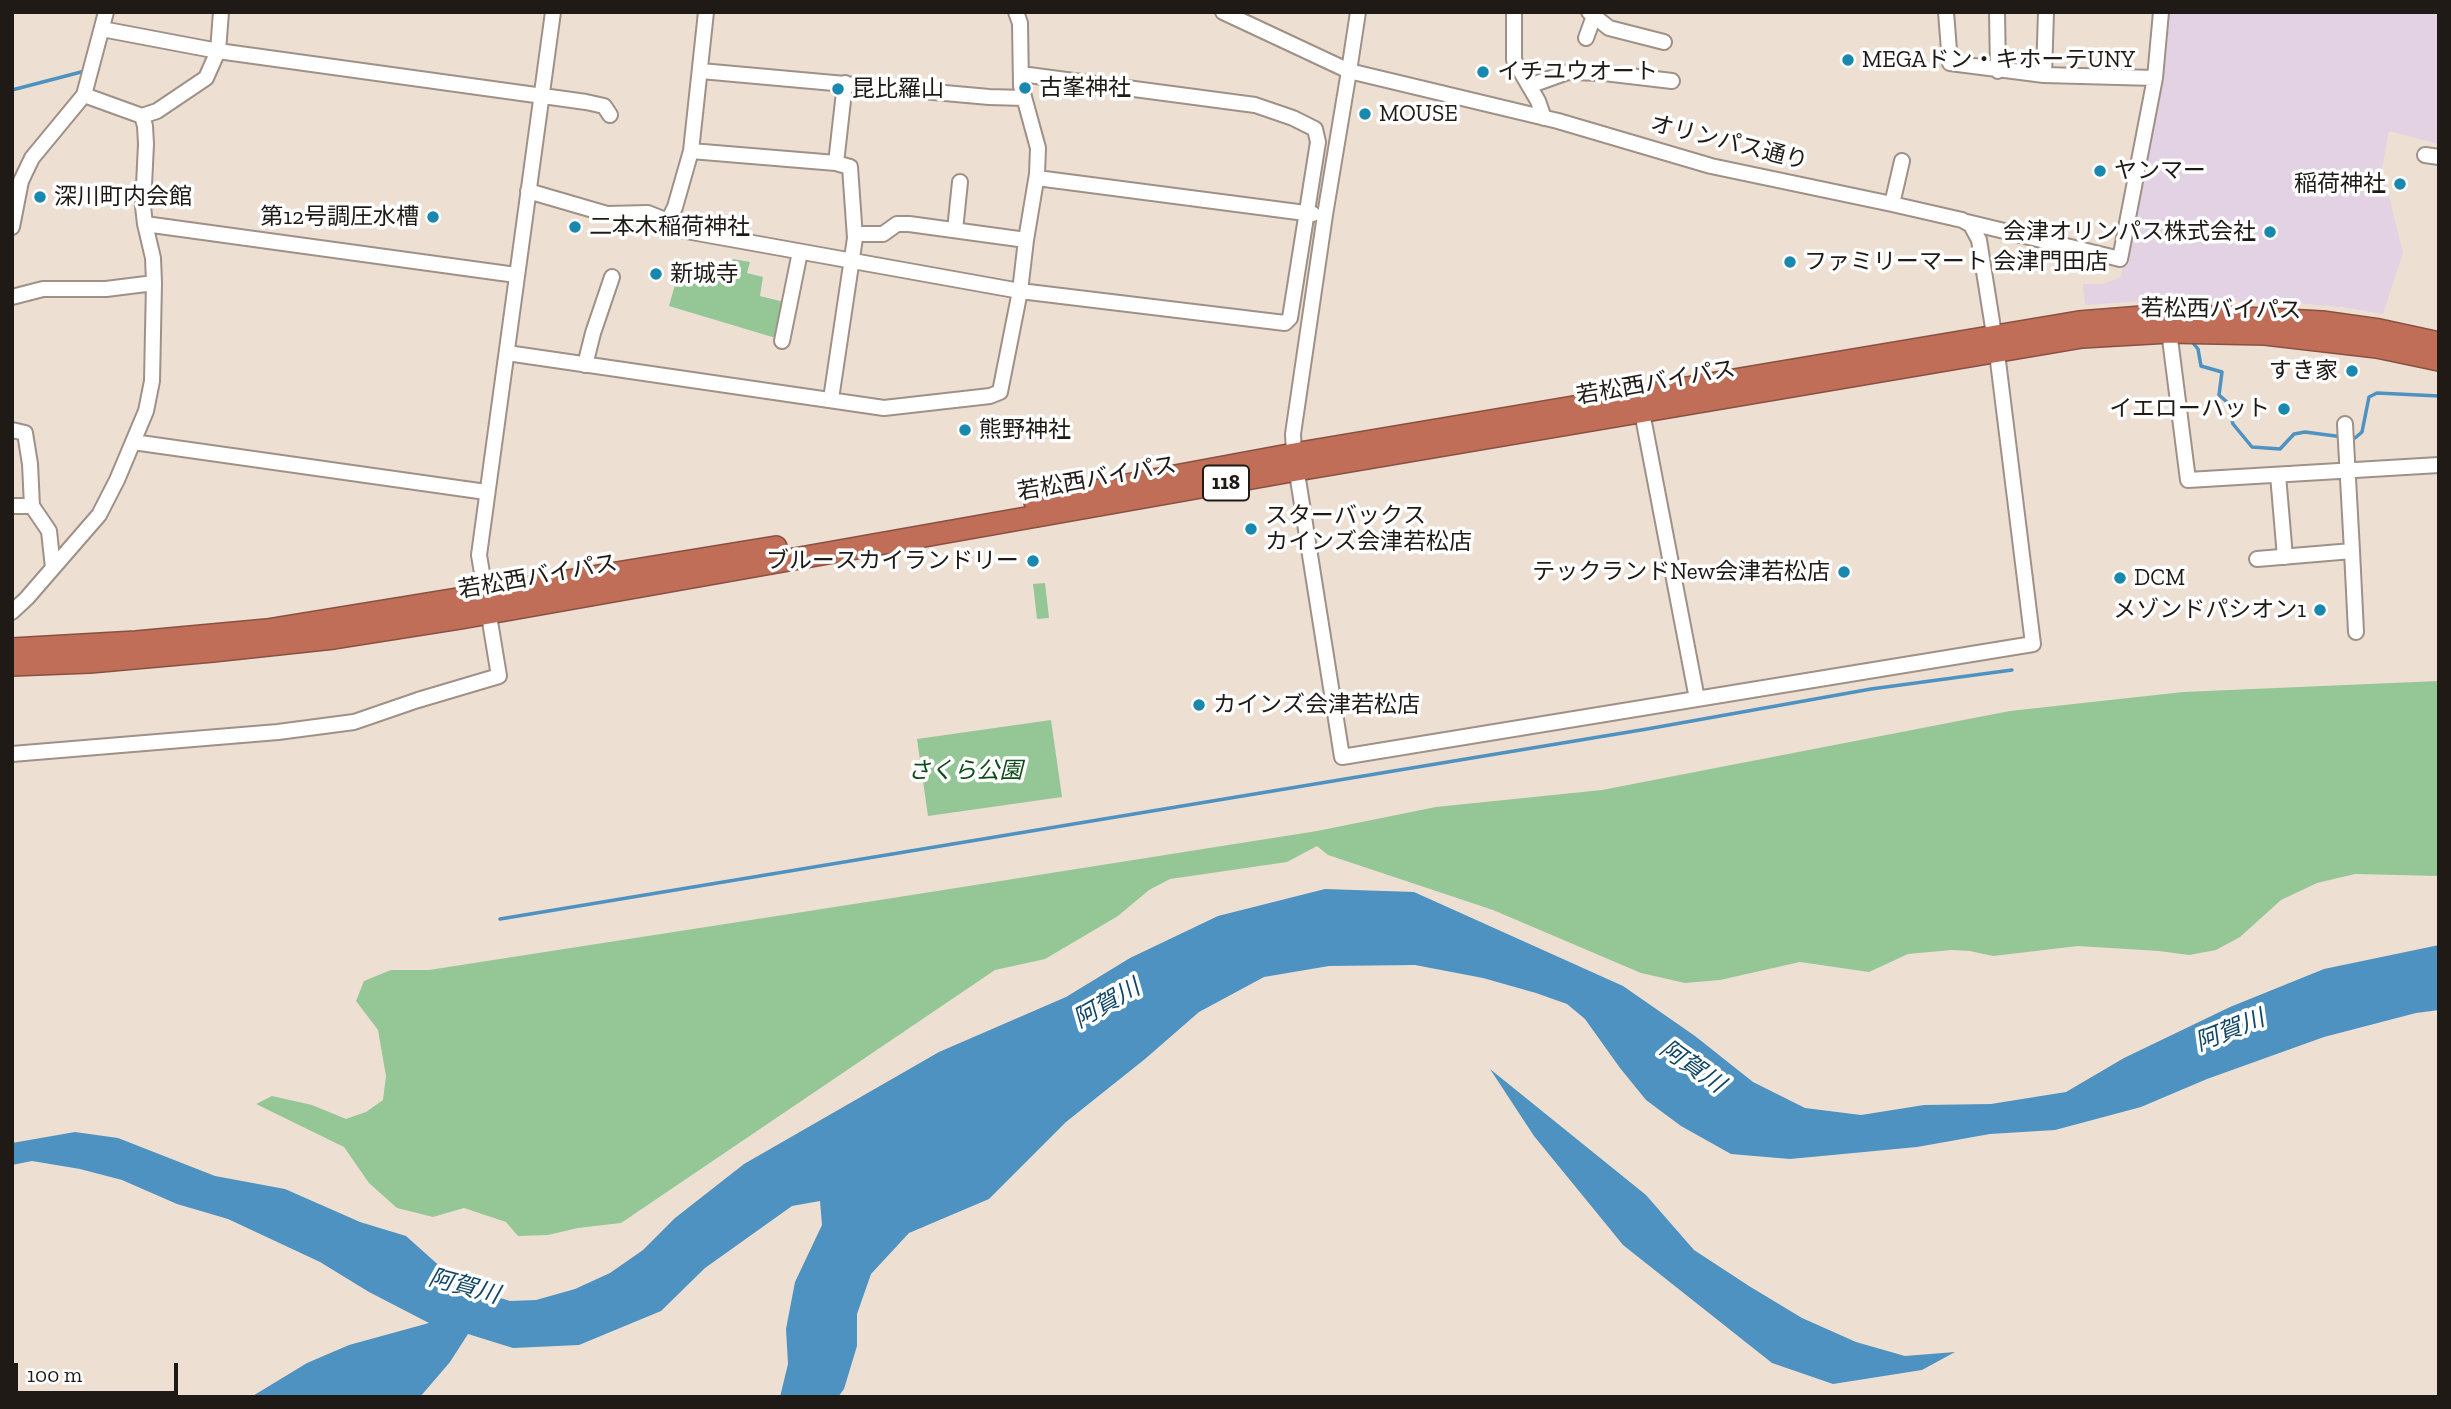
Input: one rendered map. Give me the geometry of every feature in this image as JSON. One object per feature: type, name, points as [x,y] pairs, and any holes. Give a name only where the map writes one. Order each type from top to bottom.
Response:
[{"type":"highway","name":"若松西バイパス","points":[[1295,462],[1642,412],[1995,344],[2079,322],[2322,322],[2379,330],[2439,343]]},
{"type":"highway","name":"若松西バイパス","points":[[2168,324],[2320,338],[2377,346],[2439,360]]},
{"type":"highway","name":"若松西バイパス","points":[[12,665],[116,660],[294,642],[487,604],[589,576],[1295,462],[1995,344]]},
{"type":"highway","name":"若松西バイパス","points":[[12,649],[267,631],[487,604]]},
{"type":"street","points":[[12,227],[16,182],[32,158],[84,95],[106,12]]},
{"type":"street","points":[[84,95],[142,116],[157,111],[206,78],[218,51],[221,12]]},
{"type":"street","points":[[12,754],[278,732],[354,722],[418,699],[499,676],[479,555],[553,12]]},
{"type":"street","points":[[668,221],[675,208],[691,151],[706,12]]},
{"type":"street","points":[[507,353],[884,408],[1000,393],[1020,291],[1037,178],[1038,148],[1024,98],[1020,23],[1016,12]]},
{"type":"street","name":"オリンパス通り","points":[[1223,12],[1349,71],[1544,118],[1711,166],[1892,204],[2120,259],[2155,78]]},
{"type":"street","points":[[1359,12],[1325,215],[1293,434],[1295,462],[1342,757],[2033,644],[1979,240],[1967,222]]},
{"type":"street","points":[[1514,12],[1514,60],[1538,101],[1544,118]]},
{"type":"street","points":[[1946,12],[1950,63],[2044,75],[2155,78],[2161,12]]},
{"type":"street","points":[[1997,12],[1998,71]]},
{"type":"street","points":[[2044,75],[2046,12]]},
{"type":"street","points":[[1586,38],[1592,14],[1609,28],[1664,42]]},
{"type":"street","points":[[102,29],[218,51],[604,106],[610,115]]},
{"type":"street","points":[[701,71],[1024,98]]},
{"type":"street","points":[[1529,86],[1568,72],[1672,81]]},
{"type":"street","points":[[527,191],[607,214],[648,213],[668,221],[675,229],[1020,291],[1285,323],[1290,318],[1318,142],[1315,129],[1255,105],[1021,75]]},
{"type":"street","points":[[836,163],[845,83]]},
{"type":"street","points":[[12,612],[99,514],[110,496],[146,411],[152,381],[154,283],[153,258],[143,206],[146,144],[142,116]]},
{"type":"street","points":[[691,151],[836,163],[850,167],[855,238],[831,399]]},
{"type":"street","points":[[1892,204],[1902,161]]},
{"type":"street","points":[[1037,178],[1325,215]]},
{"type":"street","points":[[955,230],[960,182]]},
{"type":"street","points":[[855,238],[859,234],[883,233],[897,224],[1026,240]]},
{"type":"street","points":[[145,225],[516,275]]},
{"type":"street","points":[[782,341],[800,252]]},
{"type":"street","points":[[585,365],[612,277]]},
{"type":"street","points":[[12,296],[43,289],[106,289],[154,283]]},
{"type":"street","points":[[2168,324],[2188,480],[2439,465]]},
{"type":"street","points":[[1642,412],[1697,699]]},
{"type":"street","points":[[12,430],[25,433],[32,506],[49,531],[53,568]]},
{"type":"street","points":[[2346,433],[2356,632]]},
{"type":"street","points":[[133,442],[486,492]]},
{"type":"street","points":[[2278,475],[2285,557]]},
{"type":"street","points":[[12,506],[32,506]]},
{"type":"street","points":[[2256,559],[2352,551]]},
{"type":"shaded area","points":[[2166,12],[2439,12],[2439,144],[2389,131],[2382,168],[2403,253],[2383,314],[2286,302],[2161,300],[2085,305],[2083,284],[2103,284],[2121,277],[2158,89]]},
{"type":"green space","points":[[733,259],[750,262],[747,273],[763,277],[760,296],[788,303],[779,339],[669,306],[680,267],[714,261],[730,266]]},
{"type":"green space","points":[[1045,583],[1049,618],[1037,619],[1033,584]]},
{"type":"green space","points":[[2439,681],[2439,876],[2355,874],[2317,883],[2281,900],[2240,937],[2216,950],[2189,955],[2078,946],[1993,956],[1952,950],[1908,954],[1869,972],[1800,962],[1720,980],[1685,983],[1641,973],[1493,910],[1328,855],[1317,846],[1287,862],[1170,879],[1149,890],[1118,916],[1045,959],[995,970],[621,1223],[548,1235],[518,1236],[506,1222],[464,1208],[433,1217],[397,1208],[369,1183],[344,1147],[256,1104],[272,1096],[312,1105],[346,1119],[366,1112],[383,1100],[386,1076],[378,1030],[356,1001],[364,981],[391,970],[429,970],[899,897],[1317,831],[1436,807],[1602,790],[2010,711],[2183,692]]},
{"type":"green space","name":"さくら公園","points":[[1051,720],[1062,797],[928,816],[917,739]]},
{"type":"water","name":"阿賀川","points":[[1325,889],[1414,892],[1623,986],[1695,1036],[1753,1082],[1805,1108],[1861,1115],[1924,1105],[1991,1104],[2066,1092],[2124,1058],[2230,1007],[2324,969],[2439,945],[2439,1010],[2416,1013],[2324,1037],[2207,1079],[2141,1107],[2055,1130],[1990,1134],[1917,1147],[1790,1159],[1731,1154],[1681,1126],[1646,1100],[1585,1019],[1567,1004],[1536,993],[1483,978],[1415,965],[1329,966],[1264,977],[1199,1012],[1066,1122],[989,1199],[909,1233],[871,1274],[857,1314],[857,1346],[844,1389],[838,1397],[780,1397],[788,1364],[786,1329],[795,1282],[822,1225],[820,1201],[792,1206],[705,1268],[661,1311],[579,1345],[513,1348],[468,1334],[450,1362],[420,1397],[251,1397],[307,1363],[349,1345],[429,1323],[369,1292],[320,1262],[228,1219],[177,1204],[122,1180],[80,1169],[32,1161],[12,1165],[12,1143],[75,1132],[118,1138],[215,1176],[285,1189],[360,1222],[406,1236],[462,1286],[510,1301],[536,1300],[575,1289],[610,1273],[643,1250],[675,1218],[744,1164],[939,1052],[1066,997],[1130,958],[1218,916]]},
{"type":"water","points":[[1490,1069],[1646,1195],[1694,1250],[1749,1286],[1802,1318],[1856,1342],[1905,1356],[1955,1352],[1922,1370],[1833,1384],[1772,1363],[1623,1245],[1534,1136]]},
{"type":"waterway","points":[[12,90],[85,71]]},
{"type":"waterway","points":[[2193,343],[2198,349],[2201,366],[2222,372],[2219,395],[2227,402],[2233,424],[2252,447],[2280,449],[2294,434],[2305,432],[2343,437]]},
{"type":"waterway","points":[[2351,437],[2355,438],[2362,432],[2369,397],[2377,393],[2439,396]]},
{"type":"waterway","points":[[500,919],[1647,729],[1871,689],[2012,670]]},
{"type":"place","name":"MEGAドン・キホーテUNY","points":[[1848,60]]},
{"type":"place","name":"イチユウオート","points":[[1483,72]]},
{"type":"place","name":"古峯神社","points":[[1025,88]]},
{"type":"place","name":"昆比羅山","points":[[838,89]]},
{"type":"place","name":"MOUSE","points":[[1365,114]]},
{"type":"place","name":"ヤンマー","points":[[2100,171]]},
{"type":"place","name":"稲荷神社","points":[[2400,184]]},
{"type":"place","name":"深川町内会館","points":[[40,197]]},
{"type":"place","name":"第12号調圧水槽","points":[[433,217]]},
{"type":"place","name":"二本木稲荷神社","points":[[575,227]]},
{"type":"place","name":"会津オリンパス株式会社","points":[[2270,232]]},
{"type":"place","name":"ファミリーマート 会津門田店","points":[[1790,262]]},
{"type":"place","name":"新城寺","points":[[656,274]]},
{"type":"place","name":"すき家","points":[[2352,371]]},
{"type":"place","name":"イエローハット","points":[[2284,409]]},
{"type":"place","name":"熊野神社","points":[[965,430]]},
{"type":"place","name":"スターバックス カインズ会津若松店","points":[[1251,529]]},
{"type":"place","name":"ブルースカイランドリー","points":[[1033,561]]},
{"type":"place","name":"テックランドNew会津若松店","points":[[1844,572]]},
{"type":"place","name":"DCM","points":[[2120,578]]},
{"type":"place","name":"メゾンドパシオン1","points":[[2320,610]]},
{"type":"place","name":"カインズ会津若松店","points":[[1199,705]]}]
